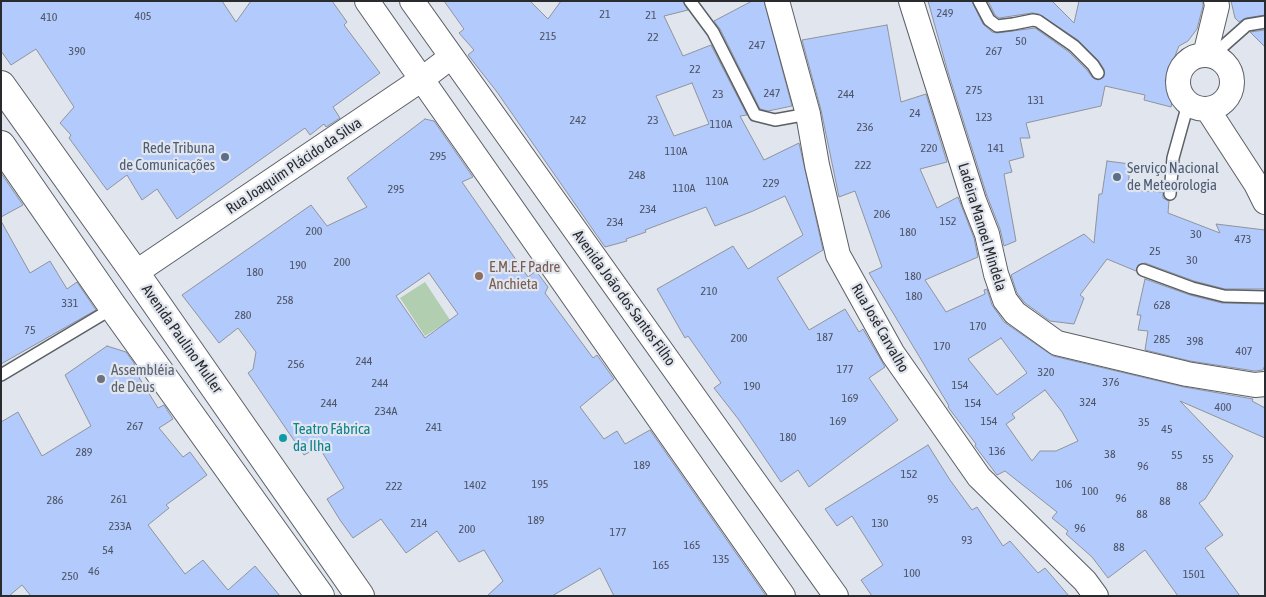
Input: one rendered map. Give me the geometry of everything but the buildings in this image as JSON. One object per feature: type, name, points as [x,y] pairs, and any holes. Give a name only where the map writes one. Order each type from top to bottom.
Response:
[{"type":"main road","name":"Avenida Paulino Muller","points":[[3,92],[136,273],[360,596]]},
{"type":"main road","points":[[1,145],[320,596]]},
{"type":"main road","points":[[37,197],[71,183]]},
{"type":"street","points":[[367,1],[783,596]]},
{"type":"street","name":"Avenida João dos Santos Filho","points":[[412,1],[836,596]]},
{"type":"street","name":"Rua José Carvalho","points":[[777,1],[808,114],[817,165],[838,256],[893,354],[979,477],[1085,581],[1096,596]]},
{"type":"street","name":"Ladeira Manoel Mindela","points":[[912,1],[974,201],[987,234],[996,274],[1005,300],[1015,313],[1057,342],[1187,374],[1255,385],[1265,384]]},
{"type":"street","points":[[1209,55],[1217,6],[1216,1]]},
{"type":"street","points":[[1198,107],[1225,102],[1233,84],[1228,66],[1209,55],[1189,60],[1179,73],[1178,90],[1198,107],[1256,184],[1265,202]]},
{"type":"street","name":"Rua Joaquim Plácido da Silva","points":[[136,273],[422,79],[451,57]]},
{"type":"lane","points":[[690,1],[713,32],[755,116],[775,120],[808,114]]},
{"type":"lane","points":[[979,1],[989,20],[997,26],[1033,20],[1038,21],[1074,46],[1093,64],[1098,73]]},
{"type":"lane","points":[[1209,55],[1247,24],[1265,22]]},
{"type":"lane","points":[[1170,194],[1173,158],[1198,107]]},
{"type":"lane","points":[[1143,270],[1192,288],[1224,296],[1265,297]]},
{"type":"lane","points":[[1,375],[114,307]]},
{"type":"green space","points":[[425,282],[450,320],[425,336],[400,298]]},
{"type":"place","name":"Rede Tribuna de Comunicações","points":[[225,157]]},
{"type":"place","name":"Serviço Nacional de Meteorologia","points":[[1117,177]]},
{"type":"place","name":"E.M.E.F Padre Anchieta","points":[[479,276]]},
{"type":"place","name":"Assembléia de Deus","points":[[101,379]]},
{"type":"place","name":"Teatro Fábrica da Ilha","points":[[283,438]]}]
